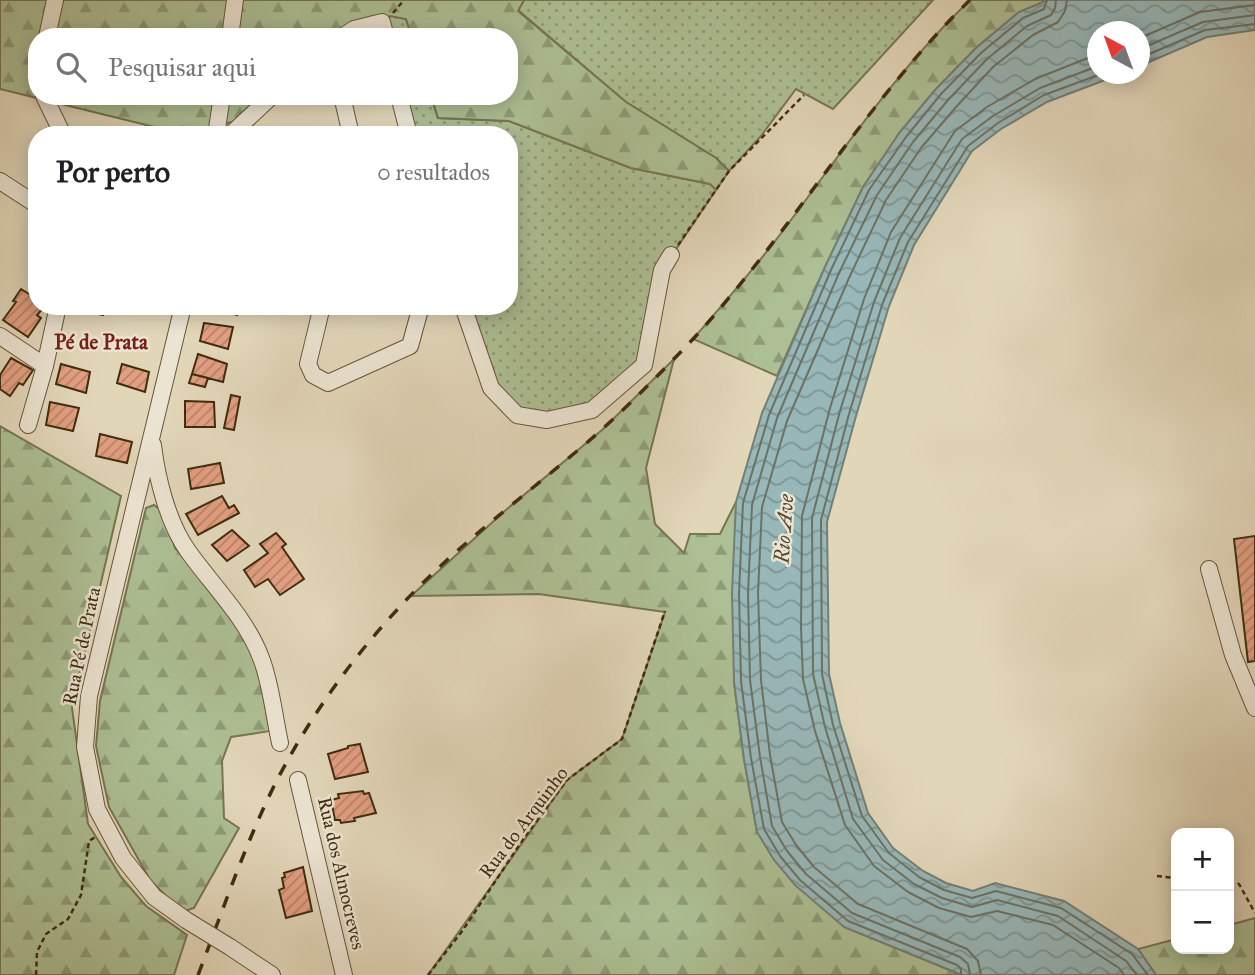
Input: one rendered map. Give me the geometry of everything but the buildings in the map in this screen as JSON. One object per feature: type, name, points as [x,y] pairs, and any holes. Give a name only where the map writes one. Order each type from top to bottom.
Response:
[{"type":"street","points":[[49,28],[55,0]]},
{"type":"street","points":[[231,28],[235,0]]},
{"type":"street","points":[[48,105],[59,126]]},
{"type":"street","points":[[217,126],[221,105]]},
{"type":"street","points":[[240,126],[262,105]]},
{"type":"street","points":[[344,105],[349,126]]},
{"type":"street","points":[[401,105],[407,126]]},
{"type":"street","points":[[221,126],[248,118]]},
{"type":"street","points":[[0,181],[28,199]]},
{"type":"street","points":[[466,315],[491,388],[517,415],[547,420],[592,410],[644,365],[662,270],[671,255]]},
{"type":"street","points":[[28,425],[56,315]]},
{"type":"street","name":"Rua Pé de Prata","points":[[181,315],[89,696],[85,747],[97,809],[122,858],[154,897],[272,975]]},
{"type":"street","points":[[320,315],[308,364],[313,375],[328,383],[410,346],[419,315]]},
{"type":"street","points":[[0,336],[45,366]]},
{"type":"street","name":"Rua Pé de Prata","points":[[152,433],[158,479],[186,549],[235,612],[261,658],[280,743]]},
{"type":"street","points":[[136,497],[143,493],[152,493],[164,499]]},
{"type":"street","points":[[1209,569],[1233,656],[1255,708]]},
{"type":"street","name":"Rua dos Almocreves","points":[[298,780],[344,975]]},
{"type":"path","points":[[385,28],[404,0]]},
{"type":"path","points":[[671,255],[729,171],[804,95]]},
{"type":"path","name":"Rua do Arquinho","points":[[428,975],[463,930],[522,841],[568,780],[622,740],[665,611]]},
{"type":"path","points":[[36,975],[37,952],[46,934],[68,919],[81,895],[89,841],[108,830]]},
{"type":"path","points":[[1157,876],[1171,877]]},
{"type":"path","points":[[1234,884],[1238,884],[1255,913]]},
{"type":"green space","points":[[0,0],[235,0],[231,28],[28,28],[28,96],[0,89]]},
{"type":"green space","points":[[241,0],[524,0],[518,11],[626,102],[716,158],[729,171],[716,190],[710,184],[631,168],[509,121],[438,118],[434,105],[518,105],[518,28],[409,28],[406,19],[390,16],[369,28],[237,28]]},
{"type":"green space","points":[[524,0],[933,0],[833,109],[796,89],[761,136],[729,171],[716,158],[626,102],[518,10]]},
{"type":"green space","points":[[970,0],[1048,0],[1019,12],[976,48],[936,89],[900,132],[863,187],[777,376],[693,339],[774,242],[895,82]]},
{"type":"green space","points":[[390,15],[406,19],[409,28],[384,28],[382,22]]},
{"type":"green space","points":[[65,105],[221,105],[217,126],[150,126]]},
{"type":"green space","points":[[227,105],[262,105],[248,118],[224,124]]},
{"type":"green space","points":[[401,105],[434,105],[438,118],[509,121],[631,168],[710,184],[716,190],[662,270],[644,365],[592,410],[518,415],[491,388],[466,315],[518,315],[518,126],[407,126]]},
{"type":"green space","points":[[674,359],[646,468],[655,524],[684,553],[690,534],[720,534],[736,502],[734,682],[757,832],[844,927],[962,975],[428,975],[567,780],[622,739],[665,612],[539,594],[411,596],[507,509],[602,430]]},
{"type":"green space","points":[[0,426],[121,496],[72,708],[88,824],[121,877],[146,906],[187,935],[174,975],[0,975]]},
{"type":"green space","points":[[154,505],[165,513],[175,548],[235,612],[258,668],[270,731],[231,737],[222,761],[224,818],[239,828],[194,908],[182,912],[150,880],[109,807],[96,746],[100,701],[146,508]]},
{"type":"green space","points":[[1255,918],[1255,975],[1156,975],[1138,949],[1171,940],[1171,954],[1234,954],[1234,924]]},
{"type":"water","name":"Rio Ave","points":[[1048,0],[1255,0],[1255,30],[1207,37],[1150,62],[1150,21],[1087,21],[1087,84],[1095,84],[1047,102],[1001,129],[972,151],[914,245],[889,306],[827,522],[829,674],[840,723],[868,813],[893,848],[923,871],[946,883],[973,891],[995,883],[1064,901],[1138,949],[1156,975],[962,975],[844,927],[795,885],[774,860],[757,832],[744,759],[734,682],[732,593],[736,502],[762,413],[863,187],[900,132],[936,89],[976,48],[1019,12]]},
{"type":"railway","points":[[198,975],[244,853],[276,782],[330,692],[362,651],[437,569],[603,428],[694,338],[764,254],[896,81],[970,0]]},
{"type":"district","name":"Pé de Prata","points":[[101,342]]}]
